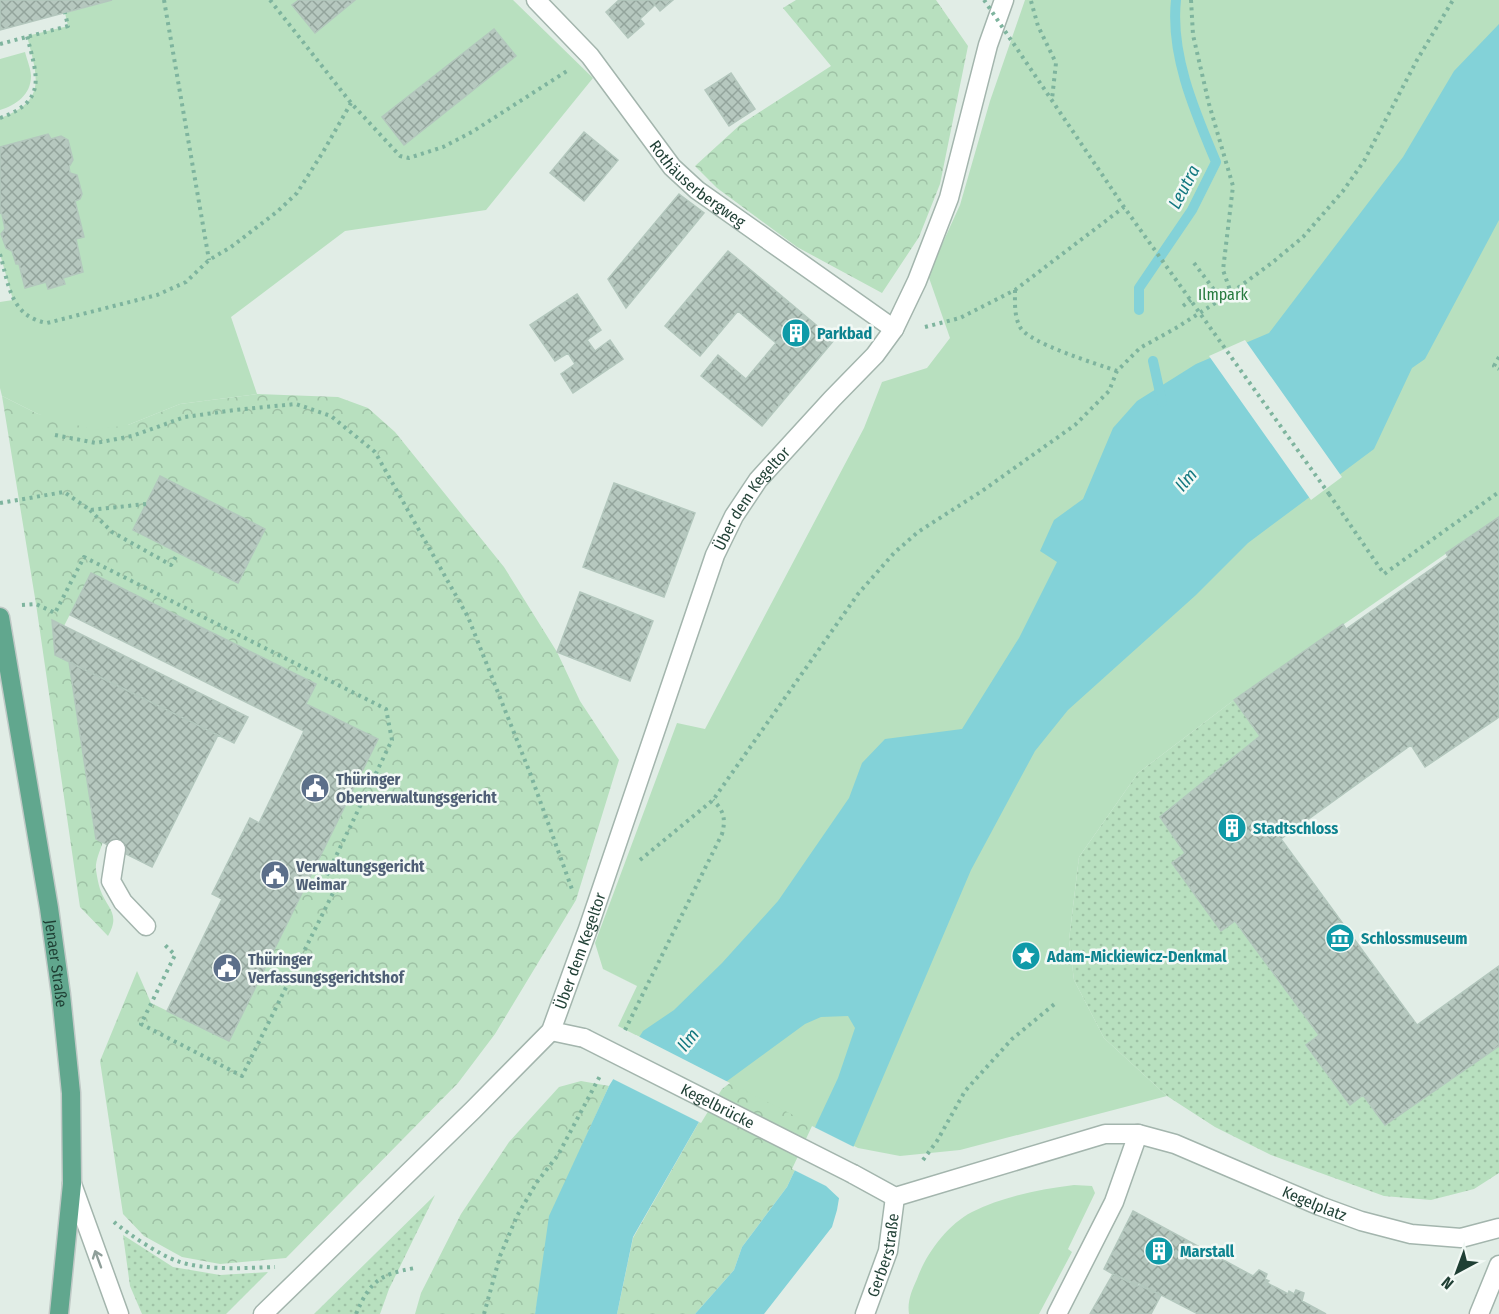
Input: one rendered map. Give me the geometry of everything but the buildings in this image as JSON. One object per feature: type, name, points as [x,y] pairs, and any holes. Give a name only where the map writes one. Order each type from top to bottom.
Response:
[{"type":"main road","name":"Jenaer Straße","points":[[0,617],[49,908],[71,1093],[72,1184],[59,1314]]},
{"type":"street","name":"Rothäuserbergweg","points":[[536,0],[591,56],[672,167],[697,190],[894,329]]},
{"type":"street","name":"Über dem Kegeltor","points":[[263,1314],[551,1031],[715,555],[734,516],[758,480],[875,355],[894,329],[917,281],[949,198],[988,45],[1004,0]]},
{"type":"street","points":[[116,849],[111,881],[123,902],[146,926]]},
{"type":"street","name":"Über dem Kegeltor","points":[[551,1031],[584,1038]]},
{"type":"street","name":"Kegelbrücke","points":[[584,1038],[895,1197]]},
{"type":"street","name":"Kegelplatz","points":[[895,1197],[1105,1134],[1138,1134],[1175,1144],[1320,1206],[1361,1221],[1411,1234],[1461,1238],[1499,1228]]},
{"type":"street","points":[[1057,1314],[1114,1202],[1138,1134]]},
{"type":"street","points":[[72,1184],[119,1314]]},
{"type":"street","name":"Gerberstraße","points":[[865,1314],[888,1251],[895,1197]]},
{"type":"street","points":[[1479,1314],[1499,1265]]},
{"type":"path","points":[[164,0],[209,260]]},
{"type":"path","points":[[270,0],[351,103],[400,156],[409,158],[443,147],[472,132],[572,68]]},
{"type":"path","points":[[984,0],[1125,207],[1384,574],[1499,492]]},
{"type":"path","points":[[1031,0],[1038,26],[1056,63],[1052,99]]},
{"type":"path","points":[[1191,0],[1192,35],[1233,186],[1223,270],[1231,293]]},
{"type":"path","points":[[604,876],[631,868],[713,800],[858,594],[894,553],[918,532],[982,491],[1075,425],[1109,391],[1117,371],[1140,348],[1231,293],[1303,237],[1343,191],[1364,161],[1417,60],[1453,0]]},
{"type":"path","points":[[0,44],[68,26],[64,13]]},
{"type":"path","points":[[0,118],[31,99],[37,86],[35,66],[27,36]]},
{"type":"path","points":[[0,254],[13,301],[21,312],[35,321],[47,323],[157,295],[186,282],[209,260],[231,247],[278,211],[297,193],[351,103]]},
{"type":"path","points":[[894,329],[932,326],[960,318],[1015,290],[1125,207]]},
{"type":"path","points":[[1194,263],[1221,299]]},
{"type":"path","points":[[1015,290],[1015,309],[1020,328],[1040,343],[1117,371]]},
{"type":"path","points":[[1183,306],[1191,300]]},
{"type":"path","points":[[1499,357],[1494,366],[1499,369]]},
{"type":"path","points":[[55,435],[96,442],[132,436],[185,417],[296,404],[331,416],[375,452],[468,617],[530,773],[588,929]]},
{"type":"path","points":[[0,503],[64,492],[90,510],[112,531],[171,565],[178,553]]},
{"type":"path","points":[[90,510],[146,504]]},
{"type":"path","points":[[18,605],[36,604],[55,613],[84,557],[386,709],[392,740],[322,885],[334,891],[242,1076],[141,1024],[175,955],[146,926]]},
{"type":"path","points":[[623,1033],[722,834],[726,821],[721,808],[713,800]]},
{"type":"path","points":[[895,1197],[937,1141],[965,1091],[1011,1040],[1056,1002]]},
{"type":"path","points":[[484,1314],[500,1256],[516,1216],[537,1182],[558,1155],[587,1098]]},
{"type":"path","points":[[113,1221],[169,1258],[179,1262],[225,1268],[314,1265]]},
{"type":"path","points":[[356,1314],[362,1300],[374,1283],[392,1272],[415,1268]]},
{"type":"green space","points":[[112,0],[513,0],[593,78],[486,210],[345,231],[231,317],[257,394],[180,404],[128,425],[94,430],[38,414],[2,396],[0,388],[0,302],[13,300],[0,254],[0,118],[26,104],[35,86],[36,75],[27,36],[68,26],[65,13]]},
{"type":"green space","points":[[796,0],[936,0],[968,46],[940,184],[919,237],[882,293],[797,247],[717,188],[695,166],[741,124],[831,66],[783,8]]},
{"type":"green space","name":"Ilmpark","points":[[1025,0],[1499,0],[1499,517],[1234,700],[1138,773],[1079,857],[1069,940],[1074,980],[1104,1038],[1167,1096],[960,1150],[900,1156],[858,1148],[618,1026],[637,986],[603,969],[595,943],[677,723],[705,729],[864,428],[882,382],[927,368],[950,338],[928,275],[960,205],[990,101]]},
{"type":"green space","points":[[25,52],[31,73],[28,89],[17,102],[0,110],[0,59]]},
{"type":"green space","points":[[257,394],[338,397],[368,408],[395,432],[504,567],[557,652],[580,701],[619,760],[576,900],[495,1034],[458,1083],[286,1258],[220,1264],[182,1257],[144,1236],[123,1214],[100,1061],[137,971],[151,1003],[229,1041],[378,739],[306,704],[316,684],[91,573],[64,626],[52,620],[55,655],[69,662],[96,839],[103,842],[96,870],[100,889],[113,916],[112,928],[108,936],[80,907],[36,604],[2,396],[38,414],[128,425],[180,404]]},
{"type":"green space","points":[[1234,700],[1260,736],[1160,817],[1185,853],[1172,863],[1221,931],[1235,921],[1319,1035],[1306,1045],[1350,1104],[1363,1095],[1385,1125],[1499,1046],[1499,1173],[1474,1189],[1431,1200],[1384,1196],[1271,1155],[1215,1127],[1167,1096],[1104,1038],[1074,980],[1069,940],[1079,857],[1138,773]]},
{"type":"green space","points":[[805,1024],[838,1078],[787,1187],[742,1247],[734,1270],[695,1314],[617,1314],[633,1238],[719,1087]]},
{"type":"green space","points":[[581,1081],[609,1086],[584,1141],[539,1293],[535,1314],[415,1314],[421,1293],[461,1214],[509,1142],[559,1087]]},
{"type":"green space","points":[[1074,1185],[1092,1186],[1095,1193],[1068,1249],[1072,1252],[1039,1314],[909,1314],[910,1296],[921,1269],[939,1241],[954,1224],[972,1212],[1008,1198]]},
{"type":"green space","points":[[435,1195],[389,1289],[380,1314],[314,1314]]},
{"type":"green space","points":[[123,1235],[173,1267],[220,1275],[268,1272],[226,1314],[142,1314],[130,1286]]},
{"type":"water","name":"Ilm","points":[[1499,24],[1499,220],[1425,359],[1412,368],[1374,449],[1248,543],[1196,595],[1068,710],[1035,751],[971,870],[844,1169],[832,1227],[764,1314],[695,1314],[734,1270],[742,1247],[787,1187],[838,1078],[855,1028],[848,1016],[821,1017],[805,1024],[719,1087],[633,1237],[617,1314],[535,1314],[549,1216],[609,1086],[643,1031],[674,1010],[722,963],[778,901],[849,798],[862,763],[885,739],[962,729],[1019,638],[1057,562],[1040,551],[1054,520],[1083,499],[1113,428],[1137,401],[1196,364],[1269,333],[1403,157],[1454,71]]},
{"type":"pier","points":[[1245,340],[1342,477],[1311,500],[1209,356]]},
{"type":"pier","points":[[636,1035],[730,1083],[722,1089],[701,1123],[611,1078]]},
{"type":"pier","points":[[812,1126],[856,1148],[847,1170],[841,1200],[826,1186],[792,1169]]},
{"type":"waterway","name":"Leutra","points":[[1139,310],[1139,288],[1192,210],[1216,162],[1200,123],[1180,62],[1175,21],[1176,0]]},
{"type":"waterway","name":"Leutra","points":[[1153,361],[1162,402]]},
{"type":"place","name":"Parkbad","points":[[796,333]]},
{"type":"place","name":"Thüringer Oberverwaltungsgericht","points":[[315,788]]},
{"type":"place","name":"Stadtschloss","points":[[1232,828]]},
{"type":"place","name":"Verwaltungsgericht Weimar","points":[[275,875]]},
{"type":"place","name":"Schlossmuseum","points":[[1340,938]]},
{"type":"place","name":"Adam-Mickiewicz-Denkmal","points":[[1026,956]]},
{"type":"place","name":"Thüringer Verfassungsgerichtshof","points":[[227,968]]},
{"type":"place","name":"Marstall","points":[[1159,1251]]}]
